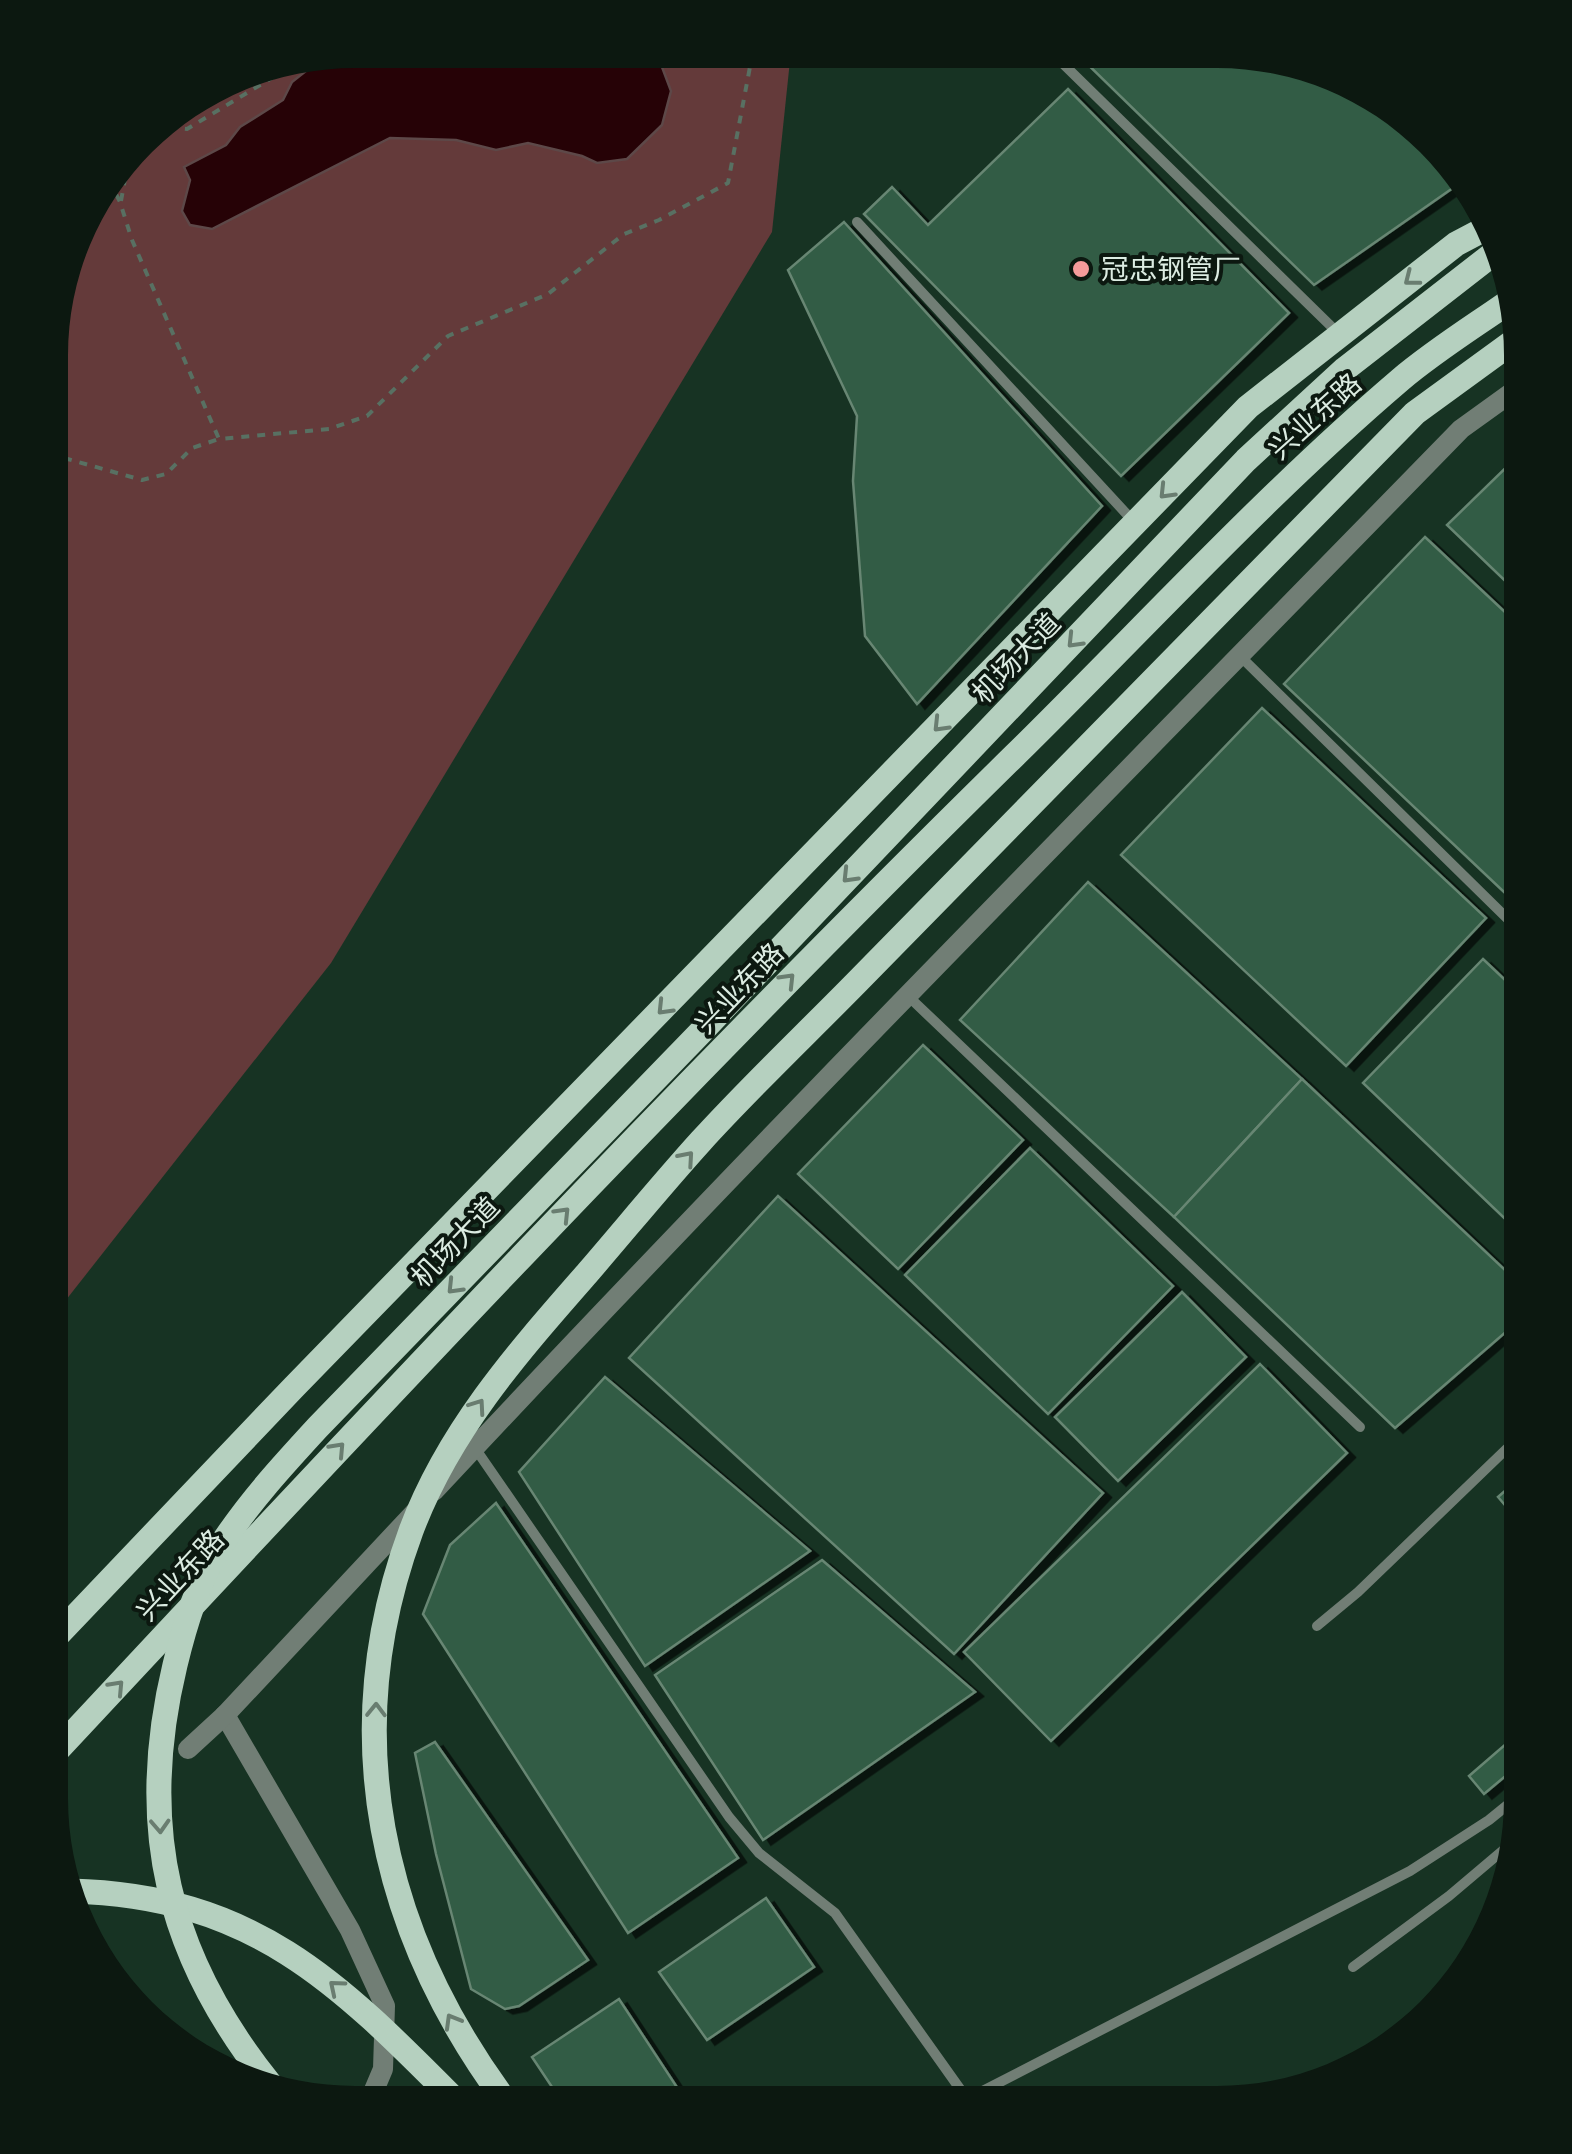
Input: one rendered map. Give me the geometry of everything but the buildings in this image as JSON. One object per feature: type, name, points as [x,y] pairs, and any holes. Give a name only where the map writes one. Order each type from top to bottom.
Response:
[{"type":"main road","name":"兴业东路","points":[[68,1624],[294,1386],[1248,407],[1456,244],[1477,233]]},
{"type":"main road","name":"机场大道","points":[[258,2069],[236,2042],[183,1940],[160,1843],[160,1736],[185,1622],[219,1547],[268,1481],[318,1427],[686,1048],[1246,460],[1345,370],[1487,258]]},
{"type":"main road","name":"兴业东路","points":[[68,1739],[380,1404],[824,942],[1127,644],[1257,508],[1404,376],[1500,308]]},
{"type":"main road","points":[[495,2086],[448,2017],[401,1904],[386,1845],[375,1754],[376,1692],[383,1633],[396,1577],[413,1526],[458,1434],[498,1378],[704,1138],[1415,413],[1504,348]]},
{"type":"main road","points":[[83,1892],[174,1904],[262,1937],[298,1957],[336,1986],[441,2086]]},
{"type":"street","points":[[188,1748],[225,1715],[907,995],[1461,429],[1504,398]]},
{"type":"street","points":[[225,1715],[350,1930],[385,2006],[383,2069],[375,2086]]},
{"type":"lane","points":[[1066,67],[1340,335]]},
{"type":"lane","points":[[857,222],[1136,524]]},
{"type":"lane","points":[[1240,655],[1504,914]]},
{"type":"lane","points":[[907,995],[1360,1427]]},
{"type":"lane","points":[[474,1448],[729,1817],[759,1853],[836,1913],[957,2086]]},
{"type":"lane","points":[[1317,1626],[1358,1592],[1504,1451]]},
{"type":"lane","points":[[997,2086],[1410,1871],[1504,1808]]},
{"type":"lane","points":[[1353,1967],[1499,1854]]},
{"type":"path","points":[[68,459],[142,480],[166,474],[192,448],[219,439],[329,429],[367,416],[448,336],[548,294],[624,234],[659,220],[728,182],[750,67]]},
{"type":"path","points":[[179,128],[188,129],[265,82]]},
{"type":"path","points":[[120,202],[123,186]]},
{"type":"path","points":[[117,195],[132,240],[219,439]]},
{"type":"shaded area","points":[[355,67],[789,67],[772,232],[331,963],[68,1297],[68,355],[77,281],[106,211],[139,165],[180,127],[228,97],[281,77]]},
{"type":"shaded area","points":[[355,67],[662,67],[671,91],[662,125],[627,159],[597,163],[528,143],[496,150],[456,140],[390,138],[212,229],[190,225],[182,211],[190,180],[184,167],[226,145],[240,127],[283,100],[292,82],[304,73]]},
{"type":"place","name":"冠忠钢管厂","points":[[1081,269]]}]
